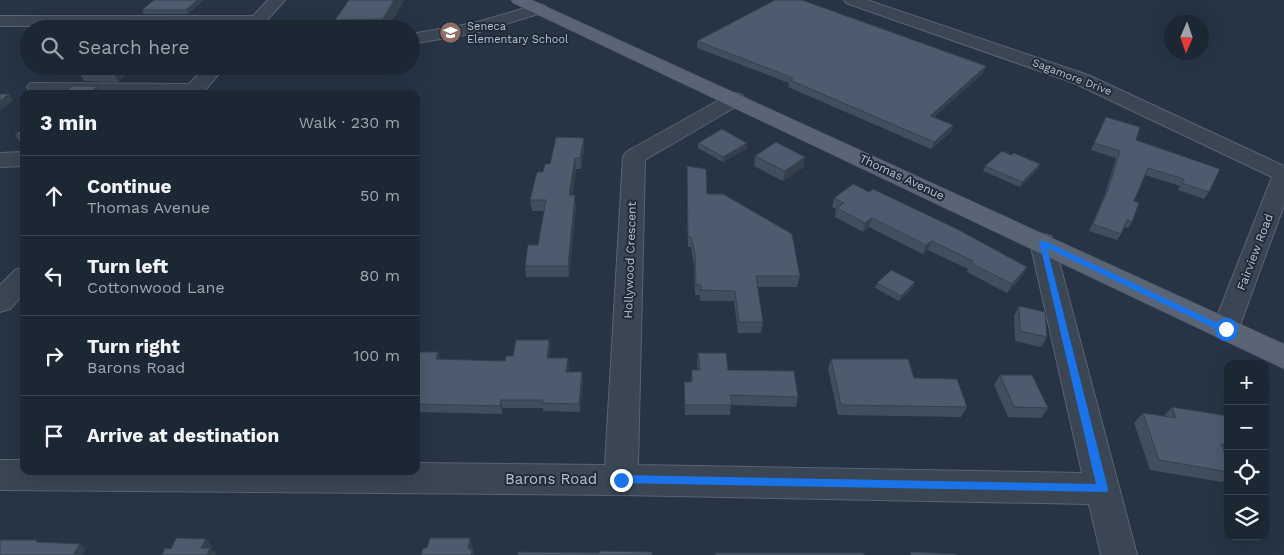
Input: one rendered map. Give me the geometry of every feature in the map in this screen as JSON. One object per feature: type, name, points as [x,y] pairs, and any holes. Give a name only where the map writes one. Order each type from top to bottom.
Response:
[{"type":"main road","name":"Thomas Avenue","points":[[529,4],[1042,242],[1284,357]]},
{"type":"street","points":[[259,20],[277,0]]},
{"type":"street","name":"Sagamore Drive","points":[[852,0],[1081,79],[1284,174]]},
{"type":"street","points":[[420,37],[476,28],[504,20],[529,4]]},
{"type":"street","points":[[426,19],[504,20]]},
{"type":"street","points":[[0,21],[20,21]]},
{"type":"street","points":[[194,90],[208,75]]},
{"type":"street","points":[[37,87],[69,90]]},
{"type":"street","name":"Hollywood Crescent","points":[[621,480],[634,157],[735,99]]},
{"type":"street","points":[[0,160],[20,160]]},
{"type":"street","name":"Fairview Road","points":[[1226,329],[1284,174]]},
{"type":"street","points":[[1042,242],[1120,555]]},
{"type":"street","points":[[0,302],[20,280]]},
{"type":"street","name":"Barons Road","points":[[0,475],[621,480],[1103,489]]},
{"type":"building","points":[[154,0],[197,0],[186,10],[142,10]]},
{"type":"building","points":[[349,0],[394,0],[383,19],[335,20]]},
{"type":"building","points":[[775,0],[802,0],[986,66],[930,116],[953,125],[934,142],[790,80],[793,78],[697,41]]},
{"type":"building","points":[[124,19],[169,19],[168,20],[123,20]]},
{"type":"building","points":[[72,86],[97,86],[94,90],[68,90]]},
{"type":"building","points":[[0,94],[9,94],[0,101]]},
{"type":"building","points":[[1106,117],[1140,127],[1136,140],[1220,169],[1209,192],[1182,183],[1184,179],[1148,168],[1134,201],[1139,203],[1132,222],[1127,220],[1121,234],[1093,224],[1109,187],[1120,151],[1094,143]]},
{"type":"building","points":[[722,129],[747,143],[723,157],[698,143]]},
{"type":"building","points":[[556,137],[584,138],[580,158],[575,158],[569,195],[575,195],[568,266],[525,266],[528,245],[538,245],[546,200],[530,200],[537,172],[543,172],[545,164],[550,164]]},
{"type":"building","points":[[776,142],[805,157],[785,171],[755,156]]},
{"type":"building","points":[[1002,151],[1011,155],[1014,153],[1040,164],[1022,182],[985,166]]},
{"type":"building","points":[[687,166],[706,169],[707,194],[723,194],[792,234],[800,276],[756,276],[763,322],[739,322],[735,291],[701,290],[701,285],[696,285],[695,253],[691,237],[688,237]]},
{"type":"building","points":[[853,184],[869,192],[873,189],[957,229],[1027,267],[1012,284],[971,263],[973,261],[932,241],[926,245],[872,218],[865,223],[837,208],[844,203],[834,198]]},
{"type":"building","points":[[891,270],[915,282],[901,296],[877,283]]},
{"type":"building","points":[[1019,306],[1045,312],[1047,337],[1020,331]]},
{"type":"building","points":[[516,340],[549,340],[547,358],[568,358],[566,372],[582,372],[579,404],[542,403],[543,400],[501,400],[500,406],[420,404],[420,352],[438,352],[436,359],[505,361],[506,356],[513,356]]},
{"type":"building","points":[[698,353],[726,353],[728,370],[794,371],[798,397],[730,395],[732,405],[685,405],[684,382],[692,382],[692,370],[700,370]]},
{"type":"building","points":[[831,359],[908,359],[914,378],[957,379],[967,407],[841,405]]},
{"type":"building","points":[[1000,375],[1032,375],[1048,408],[1014,407]]},
{"type":"building","points":[[1172,407],[1224,415],[1224,444],[1221,444],[1224,451],[1224,471],[1159,460],[1143,413],[1176,418]]},
{"type":"building","points":[[176,538],[206,539],[201,548],[210,548],[207,555],[162,555],[165,548],[171,549]]},
{"type":"building","points":[[430,538],[470,538],[468,549],[472,549],[471,555],[421,555],[423,548],[427,548]]},
{"type":"building","points":[[0,540],[37,540],[36,542],[80,544],[73,555],[0,555]]},
{"type":"building","points":[[600,551],[652,552],[652,555],[518,555],[518,552],[599,553]]},
{"type":"building","points":[[910,552],[956,554],[956,555],[911,555]]},
{"type":"building","points":[[715,553],[864,553],[864,555],[716,555]]},
{"type":"place","name":"Seneca Elementary School","points":[[451,32]]},
{"type":"route","points":[[621,480],[1103,489],[1042,242],[1226,329]]}]
